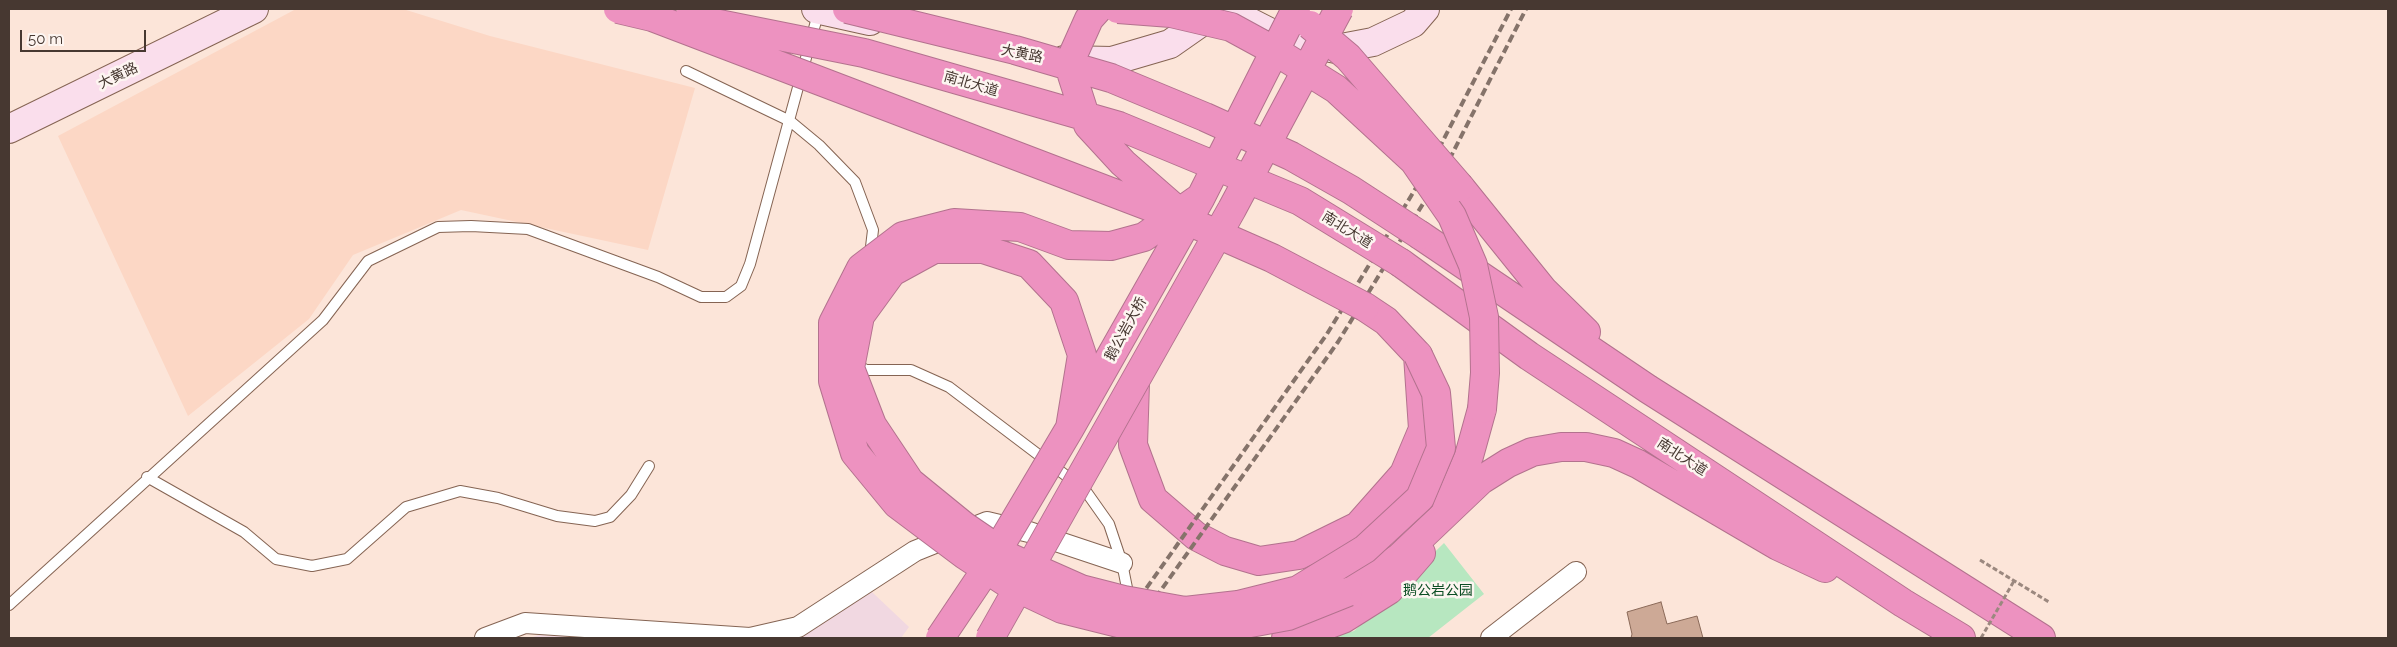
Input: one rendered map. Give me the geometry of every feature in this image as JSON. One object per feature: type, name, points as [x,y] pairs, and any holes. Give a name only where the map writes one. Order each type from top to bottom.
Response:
[{"type":"highway","points":[[618,9],[652,17],[1190,222],[1272,258],[1365,307],[1386,322],[1418,355],[1436,394],[1441,448],[1420,498],[1365,549],[1298,590],[1238,605],[1185,611],[1124,600],[1081,588],[1011,558],[964,526],[910,482],[872,425],[850,368],[860,316],[892,272],[934,249],[983,249],[1029,264],[1064,301],[1082,355],[1070,428]]},
{"type":"highway","name":"南北大道","points":[[646,9],[864,53],[1119,126],[1300,201],[1401,263],[1529,356],[1903,604],[1961,638]]},
{"type":"highway","points":[[847,9],[1014,50],[1111,78],[1205,116],[1292,156],[1351,190],[1420,235],[1648,389],[2043,638]]},
{"type":"highway","points":[[1098,9],[1089,19],[1072,57],[1072,75],[1088,125],[1123,163],[1190,222]]},
{"type":"highway","points":[[1118,9],[1171,13],[1231,27],[1336,89],[1414,162],[1452,216],[1473,265],[1484,317],[1482,409],[1469,456],[1441,519],[1416,562],[1389,590],[1343,619],[1303,634],[1286,638]]},
{"type":"highway","points":[[1292,9],[1348,57],[1460,187],[1543,290],[1648,389]]},
{"type":"highway","name":"鹅公岩大桥","points":[[940,638],[985,571],[1070,428],[1201,197],[1296,9]]},
{"type":"highway","points":[[990,638],[1135,383],[1339,9]]},
{"type":"highway","points":[[1201,197],[1144,237],[1111,246],[1069,245],[1020,227],[954,222],[903,236],[861,268],[833,323],[833,381],[855,452],[896,504],[964,555],[1009,584],[1062,609],[1122,624],[1176,632],[1234,626],[1288,616],[1348,592],[1400,557],[1481,480],[1508,463],[1532,452],[1562,446],[1586,447],[1614,453],[1638,464],[1778,546],[1903,604]]},
{"type":"highway","points":[[1135,383],[1133,445],[1153,499],[1196,536],[1225,551],[1259,561],[1299,555],[1358,526],[1404,474],[1423,429],[1418,355]]},
{"type":"main road","name":"大黄路","points":[[9,129],[254,9]]},
{"type":"main road","name":"大黄路","points":[[817,9],[1041,59],[1112,61],[1170,44],[1222,9]]},
{"type":"main road","points":[[1222,9],[1283,39],[1336,49],[1373,42],[1413,23],[1425,9]]},
{"type":"street","points":[[485,638],[526,622],[750,638],[798,627],[915,551],[986,522],[1029,532],[1122,562]]},
{"type":"street","points":[[1491,638],[1576,572]]},
{"type":"lane","points":[[9,605],[147,477],[323,320],[368,261],[438,228],[472,226],[528,229],[658,278],[701,297],[726,297],[741,286],[750,264],[790,121],[817,9]]},
{"type":"lane","points":[[686,71],[790,121],[819,145],[856,182],[873,230],[868,278],[840,326],[842,357],[866,370],[911,370],[949,387],[1085,490],[1109,524],[1122,562],[1135,638]]},
{"type":"lane","points":[[147,477],[244,532],[276,559],[312,566],[347,559],[406,507],[460,491],[498,498],[557,516],[595,521],[610,517],[631,495],[649,466]]},
{"type":"path","points":[[1980,560],[2049,602]]},
{"type":"path","points":[[1981,638],[2014,581]]},
{"type":"shaded area","points":[[296,9],[403,9],[490,36],[695,88],[648,250],[461,210],[353,255],[309,319],[188,416],[58,136]]},
{"type":"shaded area","points":[[872,592],[909,627],[901,638],[780,638],[803,633]]},
{"type":"shaded area","points":[[539,635],[602,638],[530,638]]},
{"type":"green space","name":"鹅公岩公园","points":[[1444,543],[1484,594],[1428,638],[1327,638],[1354,631]]},
{"type":"building","points":[[1661,602],[1667,624],[1697,616],[1703,638],[1631,638],[1632,634],[1627,612]]},
{"type":"railway","points":[[1113,638],[1327,334],[1433,160],[1511,9]]},
{"type":"railway","points":[[1129,638],[1144,614],[1338,342],[1445,168],[1526,9]]}]
